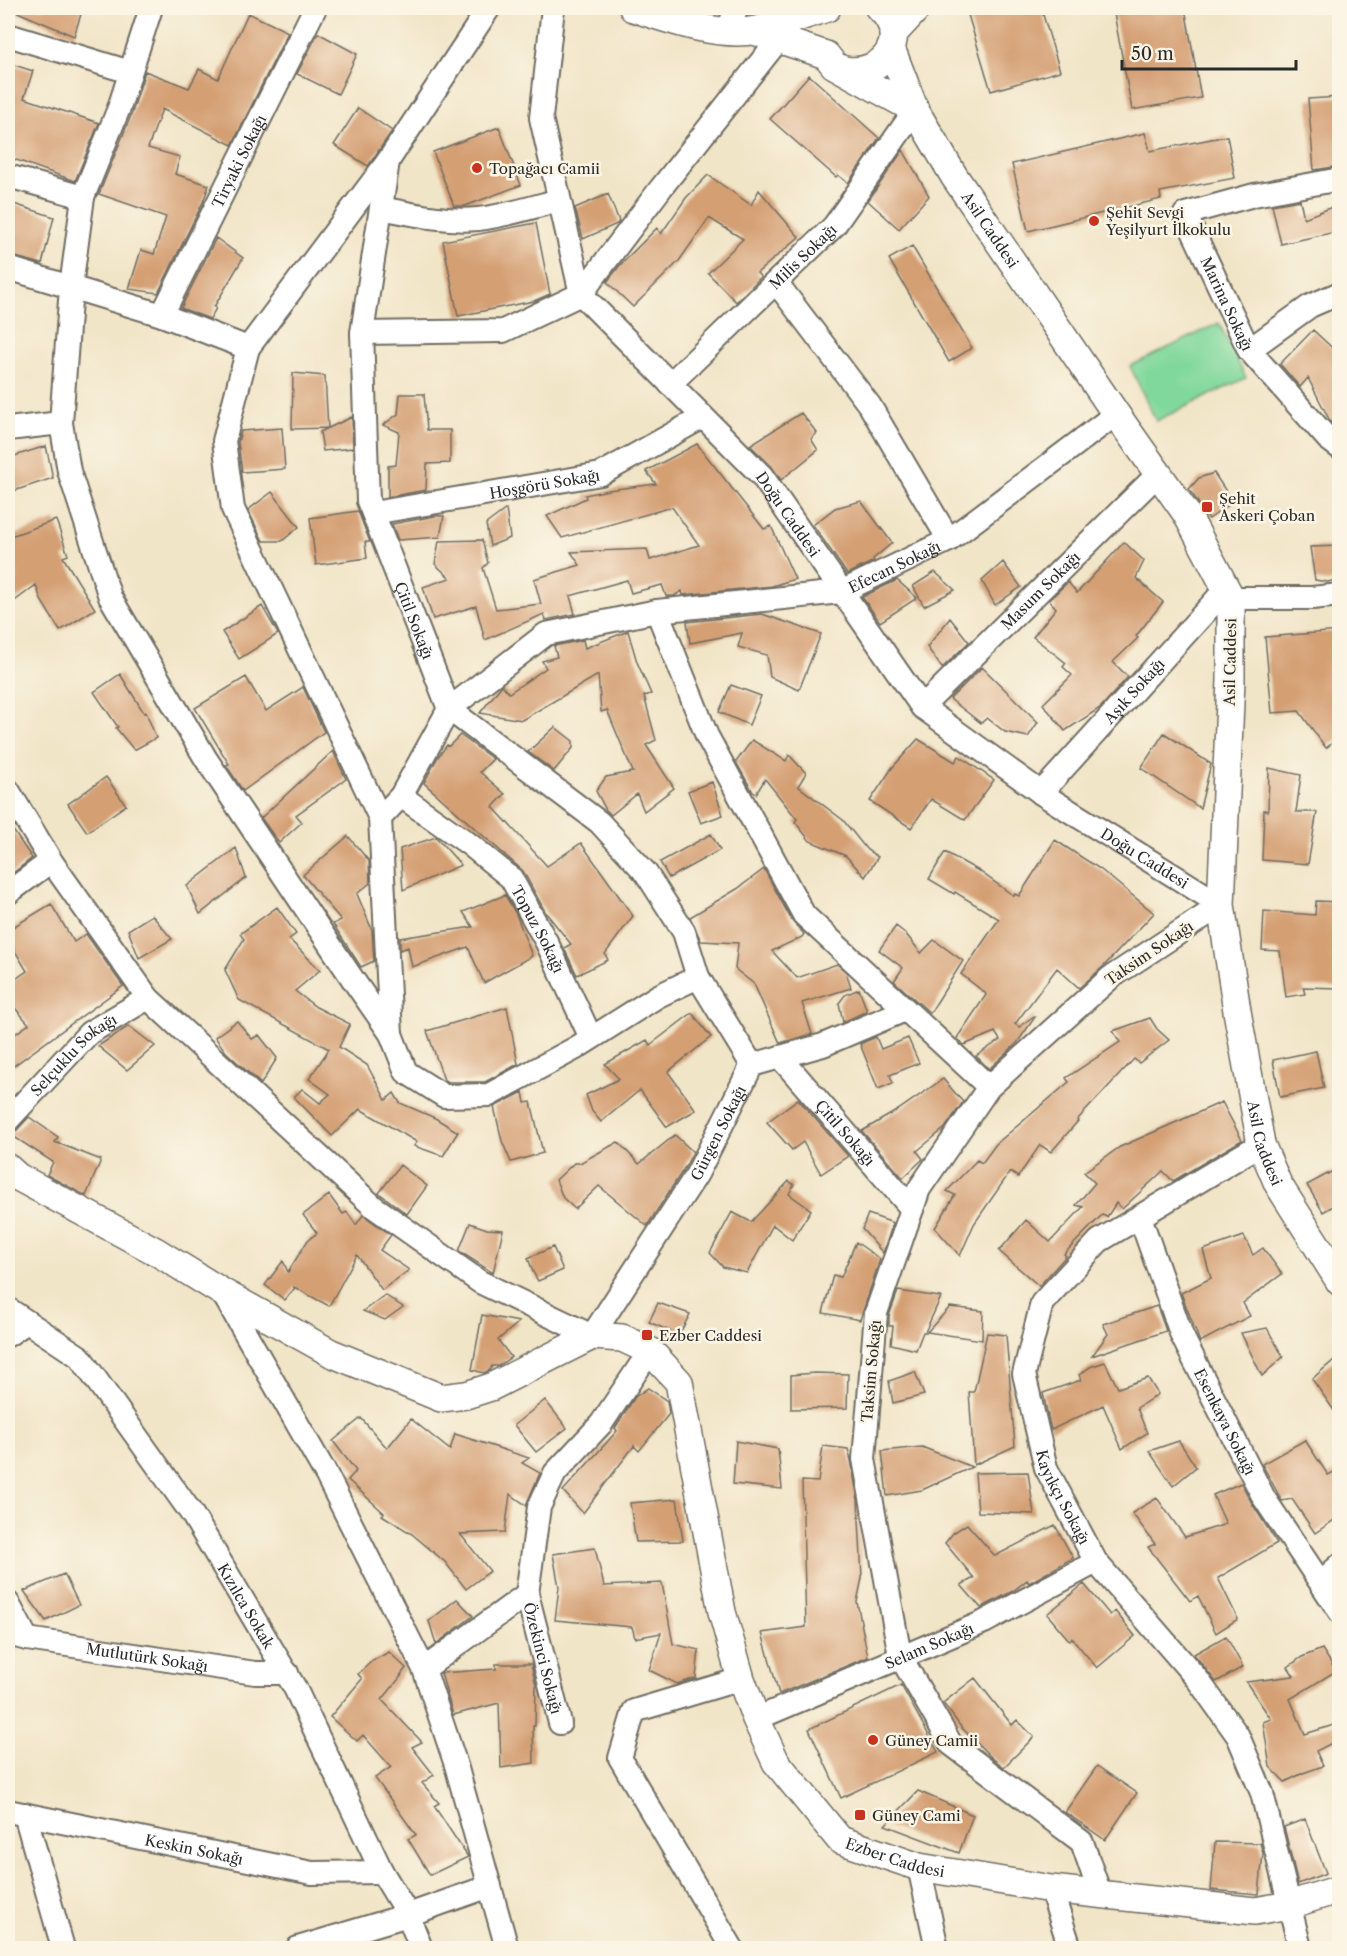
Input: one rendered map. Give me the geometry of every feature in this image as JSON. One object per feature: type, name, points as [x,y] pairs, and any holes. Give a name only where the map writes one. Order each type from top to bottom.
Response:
[{"type":"street","points":[[151,8],[118,108],[83,197],[71,287],[61,423],[69,471],[110,597],[206,759],[391,1034],[406,1072],[444,1096],[489,1095],[591,1038],[658,996],[698,977]]},
{"type":"street","name":"Tiryaki Sokağı","points":[[162,315],[315,8]]},
{"type":"street","points":[[391,1034],[380,818],[233,509],[224,441],[248,348],[388,161],[489,8]]},
{"type":"street","points":[[553,8],[541,118],[581,294]]},
{"type":"street","points":[[633,8],[686,25],[749,27],[827,8]]},
{"type":"street","points":[[834,8],[823,22],[820,33],[821,45],[835,63]]},
{"type":"street","name":"Asil Caddesi","points":[[879,8],[891,22],[892,41],[915,110],[954,176],[1186,513],[1228,594],[1232,680],[1221,905],[1261,1144],[1278,1184],[1340,1282]]},
{"type":"street","points":[[749,27],[856,72],[867,71],[886,58],[892,41],[917,8]]},
{"type":"street","points":[[362,333],[503,331],[581,294],[661,188],[749,27]]},
{"type":"street","points":[[8,35],[130,72]]},
{"type":"street","name":"Asil Caddesi","points":[[835,63],[915,110]]},
{"type":"street","name":"Milis Sokağı","points":[[670,384],[834,226],[915,110]]},
{"type":"street","name":"Çitil Sokağı","points":[[388,161],[362,333],[368,501],[449,709]]},
{"type":"street","points":[[8,176],[83,197]]},
{"type":"street","name":"Marina Sokağı","points":[[1340,179],[1254,195],[1185,214],[1250,350],[1328,439],[1340,448]]},
{"type":"street","points":[[381,208],[431,217],[476,219],[559,200]]},
{"type":"street","points":[[8,268],[162,315],[248,348]]},
{"type":"street","points":[[776,282],[870,406],[949,540]]},
{"type":"street","points":[[1250,350],[1310,306],[1340,293]]},
{"type":"street","name":"Doğu Caddesi","points":[[581,294],[762,476],[922,707],[1041,793],[1221,905]]},
{"type":"street","name":"Efecan Sokağı","points":[[449,709],[546,634],[657,611],[841,592],[949,540],[1116,414]]},
{"type":"street","name":"Hoşgörü Sokağı","points":[[373,513],[601,474],[703,417]]},
{"type":"street","points":[[8,429],[61,423]]},
{"type":"street","name":"Masum Sokağı","points":[[922,707],[1158,474]]},
{"type":"street","points":[[1228,594],[1312,598],[1340,595]]},
{"type":"street","name":"Aşık Sokağı","points":[[1041,793],[1228,594]]},
{"type":"street","points":[[657,611],[707,736],[804,915],[989,1086]]},
{"type":"street","points":[[380,818],[401,795],[449,709],[599,822],[646,873],[684,932],[698,977],[752,1065],[823,1045],[905,1010]]},
{"type":"street","points":[[8,790],[51,861],[148,998],[374,1207],[480,1282],[592,1336]]},
{"type":"street","name":"Topuz Sokağı","points":[[401,795],[512,878],[547,943],[591,1038]]},
{"type":"street","points":[[8,893],[51,861]]},
{"type":"street","name":"Taksim Sokağı","points":[[1100,1894],[1082,1842],[951,1743],[900,1656],[864,1459],[876,1313],[919,1189],[989,1086],[1110,978],[1221,905]]},
{"type":"street","name":"Selçuklu Sokağı","points":[[8,1120],[89,1033],[148,998]]},
{"type":"street","name":"Çitil Sokağı","points":[[780,1057],[912,1209]]},
{"type":"street","name":"Gürgen Sokağı","points":[[592,1336],[697,1174],[752,1065]]},
{"type":"street","name":"Kayıkçı Sokağı","points":[[1261,1144],[1099,1241],[1042,1303],[1024,1374],[1046,1468],[1095,1562],[1198,1680],[1238,1736],[1262,1793],[1300,1948]]},
{"type":"street","points":[[8,1168],[18,1177],[157,1252],[222,1293],[330,1353],[441,1398],[466,1395],[491,1387],[592,1336]]},
{"type":"street","name":"Esenkaya Sokağı","points":[[1140,1218],[1182,1336],[1264,1498],[1340,1612]]},
{"type":"street","points":[[222,1293],[326,1474],[424,1669],[456,1765],[507,1948]]},
{"type":"street","name":"Kızılca Sokak","points":[[8,1309],[80,1357],[192,1514],[287,1673],[382,1872],[408,1915],[421,1948]]},
{"type":"street","points":[[8,1335],[27,1322]]},
{"type":"street","name":"Ezber Caddesi","points":[[592,1336],[622,1338],[650,1351],[679,1382],[722,1612],[741,1679],[776,1762],[840,1840],[920,1867],[1051,1889],[1255,1911],[1289,1905],[1340,1889]]},
{"type":"street","points":[[424,1669],[527,1594],[539,1507],[555,1473],[601,1424],[650,1351]]},
{"type":"street","name":"Selam Sokağı","points":[[756,1719],[984,1622],[1095,1562]]},
{"type":"street","points":[[1321,1582],[1340,1565]]},
{"type":"street","name":"Özekinci Sokağı","points":[[527,1594],[560,1723]]},
{"type":"street","points":[[8,1603],[17,1636]]},
{"type":"street","name":"Mutlutürk Sokağı","points":[[17,1636],[255,1673],[287,1673]]},
{"type":"street","points":[[732,1948],[620,1758],[634,1711],[741,1679]]},
{"type":"street","points":[[16,1813],[63,1948]]},
{"type":"street","name":"Keskin Sokağı","points":[[16,1813],[312,1873],[382,1872]]},
{"type":"street","points":[[920,1867],[937,1948]]},
{"type":"street","points":[[298,1948],[408,1915],[490,1886]]},
{"type":"street","points":[[1051,1889],[1070,1948]]},
{"type":"green space","points":[[1219,323],[1246,378],[1156,421],[1130,366]]},
{"type":"building","points":[[8,8],[83,8],[74,36]]},
{"type":"building","points":[[966,8],[1041,8],[1060,71],[991,91]]},
{"type":"building","points":[[1113,8],[1185,8],[1201,98],[1132,110]]},
{"type":"building","points":[[248,13],[288,32],[232,145],[162,109],[148,148],[180,157],[175,174],[209,185],[203,202],[158,293],[129,289],[141,250],[154,254],[166,217],[99,194],[132,113],[145,71],[189,88],[199,69],[218,79]]},
{"type":"building","points":[[318,33],[357,54],[338,94],[297,74]]},
{"type":"building","points":[[8,63],[33,71],[24,98],[99,123],[75,181],[8,157]]},
{"type":"building","points":[[809,75],[879,138],[848,183],[838,175],[836,177],[770,119]]},
{"type":"building","points":[[1340,97],[1340,166],[1314,170],[1308,99]]},
{"type":"building","points":[[358,108],[392,131],[368,166],[334,145]]},
{"type":"building","name":"Topağacı Camii","points":[[499,127],[521,185],[465,206],[454,206],[433,152]]},
{"type":"building","points":[[1145,133],[1150,151],[1227,136],[1235,178],[1160,192],[1161,199],[1028,231],[1012,164]]},
{"type":"building","points":[[903,150],[929,196],[899,229],[868,201]]},
{"type":"building","points":[[708,175],[751,205],[759,190],[799,237],[757,273],[761,277],[736,302],[708,273],[743,239],[709,218],[679,261],[633,307],[607,282],[621,264],[657,228],[661,234],[686,198]]},
{"type":"building","points":[[608,194],[619,221],[583,239],[575,208]]},
{"type":"building","points":[[1300,200],[1304,218],[1340,204],[1340,231],[1281,244],[1272,205]]},
{"type":"building","points":[[8,202],[54,217],[42,264],[8,255]]},
{"type":"building","points":[[536,223],[550,294],[534,301],[458,316],[443,241]]},
{"type":"building","points":[[216,238],[243,258],[214,307],[216,308],[210,319],[181,308]]},
{"type":"building","points":[[912,246],[972,348],[949,362],[889,259]]},
{"type":"building","points":[[1313,330],[1340,355],[1340,431],[1330,421],[1308,378],[1300,387],[1280,364]]},
{"type":"building","points":[[293,373],[325,376],[328,428],[292,429]]},
{"type":"building","points":[[400,394],[424,394],[427,430],[450,430],[450,463],[427,464],[426,490],[388,497],[388,466],[396,465],[399,432],[383,425],[398,414]]},
{"type":"building","points":[[801,413],[817,433],[811,439],[818,450],[781,480],[772,467],[750,445]]},
{"type":"building","points":[[352,417],[353,448],[323,451],[320,432]]},
{"type":"building","points":[[282,428],[285,469],[242,472],[238,442],[241,431]]},
{"type":"building","points":[[697,444],[764,529],[771,526],[795,579],[772,586],[683,595],[682,591],[674,596],[666,596],[662,585],[631,593],[627,580],[570,596],[575,614],[546,620],[544,614],[485,640],[476,606],[433,619],[423,587],[450,578],[435,564],[439,541],[482,540],[488,563],[483,568],[496,609],[541,604],[534,579],[580,565],[571,552],[647,549],[650,560],[699,545],[672,507],[562,538],[547,516],[586,498],[585,495],[656,484],[646,471]]},
{"type":"building","points":[[46,446],[53,478],[8,493],[8,458]]},
{"type":"building","points":[[1214,473],[1233,502],[1209,519],[1189,489],[1199,478]]},
{"type":"building","points":[[272,492],[299,527],[282,541],[263,541],[248,510]]},
{"type":"building","points":[[861,501],[892,543],[873,559],[874,561],[847,574],[813,525],[835,508]]},
{"type":"building","points":[[506,509],[510,538],[490,546],[486,524]]},
{"type":"building","points":[[358,511],[370,542],[365,542],[367,558],[316,565],[310,518]]},
{"type":"building","points":[[444,516],[440,537],[398,540],[392,524]]},
{"type":"building","points":[[56,520],[68,555],[63,557],[95,609],[60,631],[41,600],[36,585],[8,606],[8,537]]},
{"type":"building","points":[[1124,542],[1144,561],[1136,578],[1163,602],[1136,636],[1138,638],[1113,662],[1128,677],[1100,708],[1065,731],[1043,704],[1072,675],[1063,667],[1066,663],[1033,637],[1056,608],[1049,600],[1068,582],[1077,593]]},
{"type":"building","points":[[1340,546],[1340,579],[1328,582],[1315,580],[1310,547]]},
{"type":"building","points":[[1003,562],[1021,587],[995,605],[982,581]]},
{"type":"building","points":[[935,572],[955,590],[924,606],[913,586]]},
{"type":"building","points":[[897,580],[917,598],[880,622],[862,597]]},
{"type":"building","points":[[262,606],[278,634],[239,659],[222,632]]},
{"type":"building","points":[[762,614],[821,634],[799,690],[770,677],[767,655],[738,647],[742,633],[690,643],[687,622]]},
{"type":"building","points":[[950,618],[969,642],[942,668],[927,647]]},
{"type":"building","points":[[628,631],[637,662],[651,694],[644,696],[656,740],[646,745],[674,788],[644,811],[637,794],[611,815],[596,791],[606,777],[633,772],[607,710],[601,712],[598,675],[522,720],[480,713],[502,685],[509,693],[546,668],[542,661],[557,657],[554,646],[583,640],[585,648]]},
{"type":"building","points":[[1340,631],[1340,737],[1326,748],[1299,711],[1272,713],[1265,637]]},
{"type":"building","points":[[982,667],[1038,722],[1028,737],[1005,732],[987,718],[981,723],[950,699]]},
{"type":"building","points":[[120,674],[144,713],[146,712],[156,738],[134,750],[116,728],[118,727],[94,692]]},
{"type":"building","points":[[246,677],[266,711],[303,687],[324,732],[243,791],[195,708]]},
{"type":"building","points":[[731,685],[761,696],[749,725],[719,712]]},
{"type":"building","points":[[555,727],[573,741],[573,748],[554,771],[528,752]]},
{"type":"building","points":[[1164,733],[1211,764],[1200,808],[1141,768]]},
{"type":"building","points":[[460,735],[493,759],[480,772],[505,794],[493,807],[547,866],[581,843],[633,916],[605,954],[608,960],[577,975],[564,948],[571,944],[546,913],[523,871],[424,783],[447,745],[449,746]]},
{"type":"building","points":[[918,739],[955,762],[959,756],[994,780],[965,820],[931,799],[911,828],[870,801],[892,768]]},
{"type":"building","points":[[752,740],[786,761],[789,755],[806,773],[798,786],[843,820],[867,850],[878,857],[865,877],[846,856],[810,841],[795,822],[797,819],[765,779],[756,794],[753,792],[736,762]]},
{"type":"building","points":[[333,751],[346,779],[296,815],[302,822],[279,843],[261,818]]},
{"type":"building","points":[[1269,768],[1301,775],[1296,812],[1317,812],[1308,864],[1262,860],[1264,810],[1268,811]]},
{"type":"building","points":[[106,777],[126,805],[87,832],[68,804]]},
{"type":"building","points":[[712,782],[723,815],[701,823],[688,791]]},
{"type":"building","points":[[8,823],[32,858],[8,877]]},
{"type":"building","points":[[711,834],[720,850],[669,878],[660,862]]},
{"type":"building","points":[[348,836],[369,861],[370,883],[357,894],[372,930],[374,961],[361,967],[333,924],[341,920],[303,875]]},
{"type":"building","points":[[436,837],[461,865],[403,890],[400,849]]},
{"type":"building","points":[[1055,840],[1100,869],[1154,913],[1104,966],[1079,988],[1057,968],[1015,1024],[1019,1027],[1035,1017],[1017,1043],[989,1069],[976,1056],[1000,1040],[995,1032],[964,1045],[957,1038],[986,995],[961,974],[999,919],[929,879],[945,852],[979,871],[1014,896],[1015,894],[1019,896]]},
{"type":"building","points":[[236,848],[246,878],[200,914],[187,886]]},
{"type":"building","points":[[764,869],[792,921],[804,934],[772,951],[797,978],[837,964],[846,972],[851,988],[802,1003],[812,1034],[780,1043],[754,984],[735,969],[738,943],[701,941],[690,917],[737,889]]},
{"type":"building","points":[[505,895],[516,914],[532,956],[484,983],[468,947],[412,967],[408,947],[400,950],[400,938],[473,927],[463,912]]},
{"type":"building","points":[[1316,901],[1340,902],[1340,988],[1303,987],[1305,994],[1286,997],[1280,951],[1262,950],[1264,911],[1315,915]]},
{"type":"building","points":[[51,904],[74,942],[86,934],[123,986],[8,1070],[8,1039],[29,1024],[8,1000],[8,984],[27,971],[8,939],[8,930]]},
{"type":"building","points":[[277,907],[296,934],[289,939],[320,970],[295,991],[316,1007],[350,1024],[339,1047],[367,1065],[386,1100],[394,1093],[400,1103],[435,1118],[458,1132],[443,1156],[414,1146],[417,1142],[360,1109],[332,1136],[294,1097],[302,1089],[320,1103],[330,1094],[309,1079],[329,1049],[239,1000],[225,970],[244,939],[240,934]]},
{"type":"building","points":[[152,915],[172,939],[139,958],[128,930]]},
{"type":"building","points":[[896,926],[906,934],[921,953],[934,940],[963,961],[930,1013],[894,981],[903,968],[879,950]]},
{"type":"building","points":[[859,989],[867,1011],[843,1022],[839,1003],[845,995]]},
{"type":"building","points":[[507,1007],[518,1064],[485,1082],[448,1082],[444,1080],[427,1031]]},
{"type":"building","points":[[692,1013],[711,1037],[668,1072],[696,1110],[667,1127],[640,1090],[601,1122],[592,1111],[586,1095],[619,1079],[605,1064],[647,1040],[650,1045]]},
{"type":"building","points":[[1150,1018],[1157,1029],[1169,1040],[1139,1063],[1134,1059],[1077,1120],[1051,1152],[1040,1145],[1018,1177],[1010,1172],[974,1224],[960,1256],[935,1228],[955,1195],[947,1191],[977,1160],[982,1163],[996,1144],[1069,1082],[1066,1078],[1120,1042],[1113,1031]]},
{"type":"building","points":[[237,1021],[252,1039],[259,1035],[277,1058],[261,1084],[226,1052],[215,1037]]},
{"type":"building","points":[[129,1026],[155,1046],[127,1070],[98,1046]]},
{"type":"building","points":[[876,1037],[881,1049],[908,1038],[919,1063],[890,1075],[893,1083],[878,1089],[860,1044]]},
{"type":"building","points":[[1316,1051],[1324,1088],[1280,1097],[1273,1060]]},
{"type":"building","points":[[943,1079],[963,1102],[945,1128],[917,1151],[923,1159],[903,1178],[862,1131]]},
{"type":"building","points":[[523,1092],[525,1103],[531,1102],[543,1153],[511,1162],[502,1141],[494,1107]]},
{"type":"building","points":[[798,1099],[848,1156],[821,1174],[803,1142],[792,1150],[767,1122]]},
{"type":"building","points":[[1222,1102],[1242,1140],[1173,1181],[1163,1171],[1122,1209],[1116,1203],[1107,1217],[1102,1215],[1064,1254],[1066,1256],[1039,1286],[999,1251],[1026,1220],[1050,1242],[1083,1207],[1076,1205],[1095,1183],[1084,1172],[1120,1147]]},
{"type":"building","points":[[29,1117],[58,1137],[55,1142],[101,1160],[86,1196],[47,1175],[53,1162],[8,1133],[17,1130]]},
{"type":"building","points":[[675,1135],[693,1152],[647,1226],[599,1186],[575,1209],[563,1198],[556,1180],[574,1163],[580,1163],[618,1142],[639,1164]]},
{"type":"building","points":[[400,1165],[427,1186],[407,1214],[379,1193]]},
{"type":"building","points":[[1333,1171],[1340,1182],[1340,1202],[1323,1212],[1307,1185]]},
{"type":"building","points":[[789,1181],[794,1185],[789,1194],[811,1210],[792,1240],[773,1225],[747,1273],[723,1267],[710,1253],[732,1212],[751,1222]]},
{"type":"building","points":[[329,1195],[343,1214],[347,1212],[356,1225],[363,1215],[391,1235],[380,1250],[409,1270],[382,1290],[357,1255],[329,1306],[294,1287],[285,1300],[265,1285],[283,1261],[288,1272],[308,1240],[317,1233],[303,1215]]},
{"type":"building","points":[[868,1214],[893,1223],[883,1253],[862,1229]]},
{"type":"building","points":[[470,1223],[487,1229],[503,1230],[493,1273],[459,1251]]},
{"type":"building","points":[[1244,1236],[1253,1255],[1263,1248],[1282,1274],[1243,1303],[1250,1316],[1200,1342],[1181,1293],[1211,1278],[1203,1250]]},
{"type":"building","points":[[856,1242],[880,1259],[860,1320],[823,1313],[833,1275],[841,1277]]},
{"type":"building","points":[[553,1247],[563,1270],[538,1281],[528,1258]]},
{"type":"building","points":[[898,1291],[941,1297],[916,1350],[891,1344],[893,1326],[889,1326],[889,1316]]},
{"type":"building","points":[[385,1295],[403,1307],[385,1320],[363,1311]]},
{"type":"building","points":[[658,1303],[690,1314],[679,1335],[649,1322]]},
{"type":"building","points":[[1157,1306],[1166,1331],[1092,1356],[1108,1334],[1103,1324]]},
{"type":"building","points":[[950,1307],[983,1311],[982,1340],[927,1332]]},
{"type":"building","points":[[482,1315],[519,1322],[498,1340],[511,1357],[498,1366],[492,1366],[484,1373],[472,1370]]},
{"type":"building","points":[[1267,1328],[1283,1357],[1262,1376],[1241,1333]]},
{"type":"building","points":[[987,1333],[1006,1335],[1015,1446],[974,1465],[969,1392],[974,1392]]},
{"type":"building","points":[[1340,1355],[1340,1419],[1312,1379]]},
{"type":"building","points":[[1105,1362],[1118,1388],[1148,1378],[1158,1394],[1137,1408],[1147,1433],[1122,1449],[1103,1405],[1051,1430],[1043,1393],[1081,1380],[1079,1375],[1090,1367]]},
{"type":"building","points":[[915,1372],[924,1395],[893,1403],[889,1381]]},
{"type":"building","points":[[848,1374],[847,1408],[791,1409],[791,1375]]},
{"type":"building","points":[[648,1388],[667,1401],[669,1414],[639,1451],[634,1446],[583,1513],[563,1491],[617,1431],[615,1428],[635,1397]]},
{"type":"building","points":[[545,1400],[567,1428],[536,1452],[514,1425]]},
{"type":"building","points":[[361,1418],[387,1448],[411,1419],[450,1450],[455,1434],[529,1458],[522,1463],[540,1473],[526,1505],[510,1494],[505,1532],[460,1534],[490,1571],[466,1589],[445,1562],[412,1534],[382,1515],[384,1513],[348,1480],[356,1471],[333,1441]]},
{"type":"building","points":[[1305,1440],[1328,1475],[1340,1469],[1340,1516],[1315,1533],[1292,1499],[1282,1501],[1262,1464]]},
{"type":"building","points":[[736,1441],[778,1449],[782,1489],[733,1484]]},
{"type":"building","points":[[1179,1441],[1196,1467],[1173,1486],[1149,1451]]},
{"type":"building","points":[[823,1446],[848,1449],[851,1460],[858,1500],[862,1578],[857,1602],[868,1657],[779,1694],[762,1633],[806,1627],[802,1481],[818,1482]]},
{"type":"building","points":[[922,1447],[972,1467],[922,1490],[887,1496],[882,1451]]},
{"type":"building","points":[[1028,1472],[1034,1514],[978,1512],[975,1473]]},
{"type":"building","points":[[1241,1483],[1277,1543],[1218,1578],[1238,1619],[1216,1633],[1198,1596],[1190,1601],[1148,1547],[1155,1544],[1132,1513],[1157,1498],[1185,1537],[1226,1524],[1213,1495]]},
{"type":"building","points":[[677,1499],[683,1541],[636,1542],[630,1503]]},
{"type":"building","points":[[967,1524],[995,1556],[1055,1525],[1073,1558],[1029,1583],[1027,1580],[1013,1591],[981,1608],[961,1585],[974,1578],[945,1543],[953,1533]]},
{"type":"building","points":[[595,1548],[604,1586],[662,1583],[673,1644],[699,1650],[696,1678],[677,1684],[649,1670],[661,1633],[635,1638],[632,1627],[555,1620],[559,1587],[553,1554]]},
{"type":"building","points":[[64,1574],[79,1605],[46,1621],[24,1591]]},
{"type":"building","points":[[1084,1584],[1110,1615],[1115,1611],[1135,1636],[1097,1668],[1072,1638],[1069,1640],[1047,1614]]},
{"type":"building","points":[[457,1599],[473,1616],[436,1644],[429,1621]]},
{"type":"building","points":[[1226,1636],[1243,1667],[1216,1682],[1194,1654]]},
{"type":"building","points":[[1322,1649],[1336,1671],[1290,1699],[1305,1734],[1340,1723],[1340,1739],[1316,1751],[1323,1766],[1285,1782],[1270,1767],[1263,1722],[1271,1719],[1246,1682],[1294,1676],[1288,1667],[1302,1657]]},
{"type":"building","points":[[389,1652],[406,1668],[382,1700],[422,1742],[412,1747],[434,1775],[422,1783],[439,1803],[434,1806],[468,1857],[430,1875],[408,1839],[416,1835],[375,1778],[391,1767],[363,1735],[357,1741],[330,1717],[362,1679],[358,1674],[372,1661]]},
{"type":"building","points":[[496,1664],[531,1664],[536,1685],[535,1726],[533,1726],[534,1763],[501,1768],[499,1703],[453,1715],[441,1673],[496,1669]]},
{"type":"building","points":[[975,1678],[1012,1725],[1017,1720],[1034,1737],[1004,1767],[961,1727],[943,1703]]},
{"type":"building","name":"Güney Camii","points":[[901,1685],[938,1752],[841,1798],[809,1729]]},
{"type":"building","points":[[1097,1766],[1137,1793],[1105,1840],[1065,1812]]},
{"type":"building","points":[[918,1791],[973,1815],[959,1853],[885,1825]]},
{"type":"building","points":[[1305,1819],[1326,1873],[1298,1884],[1284,1827]]},
{"type":"building","points":[[1215,1842],[1260,1843],[1263,1853],[1259,1894],[1211,1890]]},
{"type":"place","name":"Topağacı Camii","points":[[477,168]]},
{"type":"place","name":"Şehit Sevgi Yeşilyurt İlkokulu","points":[[1094,221]]},
{"type":"place","name":"Şehit Askeri Çoban","points":[[1207,507]]},
{"type":"place","name":"Ezber Caddesi","points":[[647,1335]]},
{"type":"place","name":"Güney Camii","points":[[873,1740]]},
{"type":"place","name":"Güney Cami","points":[[860,1815]]}]
